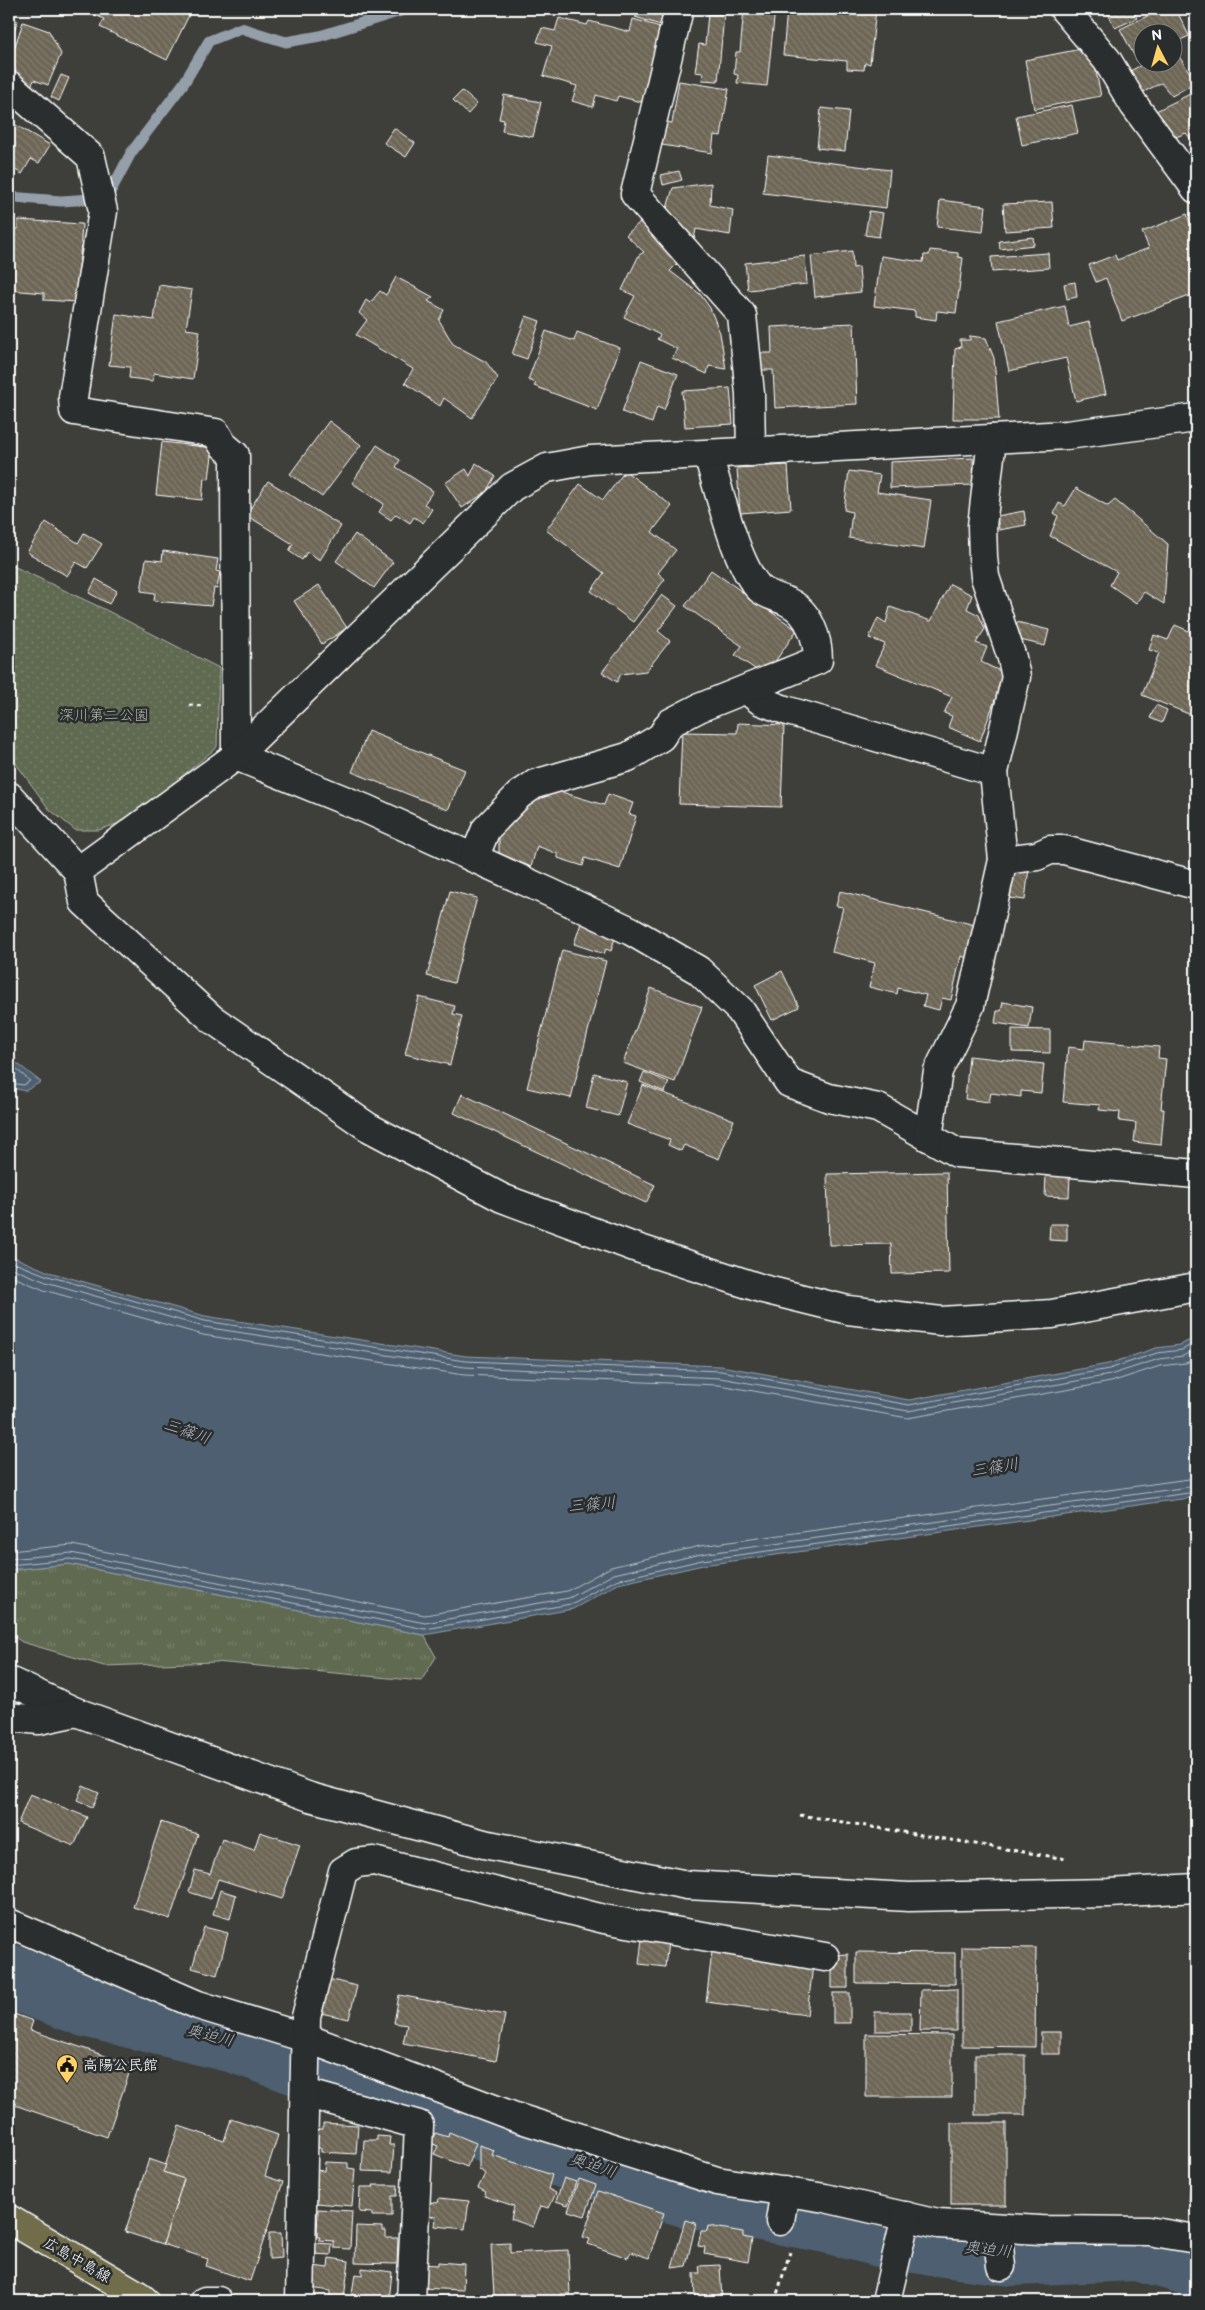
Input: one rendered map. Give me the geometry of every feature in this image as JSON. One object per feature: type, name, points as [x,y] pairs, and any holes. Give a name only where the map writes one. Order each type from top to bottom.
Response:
[{"type":"main road","name":"広島中島線","points":[[9,2219],[138,2295],[145,2301]]},
{"type":"street","points":[[678,9],[635,194],[742,315],[750,394],[751,452]]},
{"type":"street","points":[[1064,9],[1107,60],[1134,105],[1196,189]]},
{"type":"street","points":[[9,85],[91,157],[103,211],[73,397],[74,411],[216,433],[223,445],[235,455],[236,756]]},
{"type":"street","points":[[78,871],[236,756],[512,487],[547,468],[590,460],[1067,435],[1196,418]]},
{"type":"street","points":[[928,1137],[938,1071],[970,1006],[1003,860],[994,772],[1016,677],[1012,658],[985,577],[982,556],[982,526],[992,439]]},
{"type":"street","points":[[474,858],[486,828],[519,795],[535,784],[628,758],[661,737],[670,722],[699,708],[818,660],[818,647],[805,615],[794,605],[761,590],[748,572],[737,545],[708,455]]},
{"type":"street","points":[[747,690],[761,701],[793,712],[994,772]]},
{"type":"street","points":[[236,756],[366,809],[474,858],[631,932],[698,970],[740,1010],[789,1083],[829,1098],[878,1108],[957,1154],[1196,1174]]},
{"type":"street","points":[[9,796],[78,871],[84,902],[212,1019],[368,1127],[502,1198],[634,1246],[763,1289],[848,1310],[941,1320],[1052,1314],[1196,1287]]},
{"type":"street","points":[[1003,860],[1037,856],[1056,849],[1064,850],[1196,885]]},
{"type":"street","points":[[9,1681],[76,1712],[310,1797],[484,1844],[688,1885],[909,1897],[1109,1893],[1196,1888]]},
{"type":"street","points":[[9,1717],[39,1720],[76,1712]]},
{"type":"street","points":[[300,2301],[306,2017],[343,1871],[356,1863],[374,1861],[604,1918],[825,1957]]},
{"type":"street","points":[[9,1923],[198,2005],[305,2065],[419,2125],[412,2301]]},
{"type":"street","points":[[305,2065],[515,2117],[717,2181],[825,2198],[938,2224],[1040,2230],[1148,2232],[1196,2239]]},
{"type":"street","points":[[780,2221],[785,2192]]},
{"type":"street","points":[[886,2301],[906,2216]]},
{"type":"street","points":[[998,2228],[1001,2266]]},
{"type":"street","points":[[205,2301],[218,2301]]},
{"type":"path","points":[[800,1815],[1068,1860]]},
{"type":"green space","name":"深川第二公園","points":[[9,564],[102,608],[219,668],[217,747],[131,819],[99,830],[75,830],[49,809],[9,754]]},
{"type":"green space","points":[[69,1564],[424,1635],[436,1657],[421,1681],[216,1662],[104,1666],[22,1642],[9,1633],[9,1570]]},
{"type":"water","points":[[9,1057],[41,1082],[25,1091],[9,1087]]},
{"type":"water","name":"三篠川","points":[[9,1255],[49,1272],[205,1316],[466,1356],[721,1366],[909,1400],[1108,1364],[1156,1348],[1180,1345],[1196,1337],[1196,1497],[703,1565],[618,1584],[573,1609],[424,1635],[69,1564],[9,1570]]},
{"type":"building","points":[[82,9],[192,9],[167,60],[100,27],[104,19]]},
{"type":"building","points":[[645,9],[672,9],[667,27],[635,17]]},
{"type":"building","points":[[744,9],[775,9],[767,86],[737,83],[738,75],[734,74],[736,52],[740,52]]},
{"type":"building","points":[[787,9],[876,9],[870,64],[865,63],[864,70],[847,69],[847,61],[783,55]]},
{"type":"building","points":[[1106,9],[1146,9],[1135,14],[1137,18],[1115,28]]},
{"type":"building","points":[[1162,9],[1176,9],[1189,36],[1182,39],[1182,22],[1135,22]]},
{"type":"building","points":[[708,14],[724,15],[718,81],[702,80],[703,73],[695,72],[699,44],[705,45]]},
{"type":"building","points":[[9,17],[18,21],[9,44]]},
{"type":"building","points":[[559,18],[587,25],[589,21],[630,32],[633,19],[667,29],[645,103],[618,96],[616,101],[596,95],[593,107],[572,101],[577,86],[543,76],[552,46],[537,42],[542,28],[555,31]]},
{"type":"building","points":[[23,22],[49,31],[61,54],[48,85],[34,80],[30,88],[9,79],[9,64]]},
{"type":"building","points":[[1132,23],[1132,52],[1120,29]]},
{"type":"building","points":[[1091,47],[1101,96],[1034,109],[1025,60]]},
{"type":"building","points":[[1182,61],[1196,82],[1172,96],[1161,83],[1132,98],[1121,76],[1132,70],[1132,72],[1182,72]]},
{"type":"building","points":[[61,75],[69,78],[59,101],[51,97]]},
{"type":"building","points":[[679,81],[729,89],[721,136],[714,135],[712,153],[662,145],[666,122],[672,123]]},
{"type":"building","points":[[462,91],[477,104],[468,114],[453,100]]},
{"type":"building","points":[[1196,91],[1196,145],[1186,133],[1166,141],[1152,113]]},
{"type":"building","points":[[504,95],[541,102],[533,137],[502,131],[504,120],[499,119]]},
{"type":"building","points":[[1072,105],[1078,133],[1022,145],[1016,116]]},
{"type":"building","points":[[821,108],[849,111],[845,151],[817,148]]},
{"type":"building","points":[[9,121],[50,145],[39,163],[31,159],[22,174],[9,166]]},
{"type":"building","points":[[394,128],[415,143],[406,157],[384,143]]},
{"type":"building","points":[[768,155],[890,170],[886,208],[763,193]]},
{"type":"building","points":[[679,171],[682,180],[663,185],[661,175]]},
{"type":"building","points":[[711,183],[710,205],[733,210],[730,235],[696,229],[694,239],[665,215],[673,188]]},
{"type":"building","points":[[940,200],[986,206],[983,232],[937,227]]},
{"type":"building","points":[[1052,202],[1054,228],[1005,231],[1003,204]]},
{"type":"building","points":[[869,211],[883,213],[879,237],[865,235]]},
{"type":"building","points":[[1187,214],[1193,231],[1196,229],[1196,298],[1195,294],[1122,321],[1106,278],[1096,282],[1089,265],[1115,255],[1117,260],[1149,248],[1142,232]]},
{"type":"building","points":[[18,220],[82,224],[77,302],[44,300],[44,293],[9,290],[9,229],[18,229]]},
{"type":"building","points":[[640,222],[679,262],[670,271],[700,294],[710,308],[720,333],[726,369],[709,366],[707,374],[672,358],[677,349],[657,339],[660,335],[624,317],[635,296],[622,290],[639,255],[644,252],[626,235]]},
{"type":"building","points":[[1033,237],[1034,245],[1000,249],[999,241]]},
{"type":"building","points":[[930,250],[958,253],[958,257],[963,258],[956,313],[937,311],[936,320],[915,317],[915,311],[874,306],[881,256],[923,262],[924,255],[929,255]]},
{"type":"building","points":[[852,251],[853,268],[859,267],[861,292],[815,297],[811,256]]},
{"type":"building","points":[[1048,253],[1049,268],[992,272],[991,257]]},
{"type":"building","points":[[805,256],[807,284],[748,290],[745,263]]},
{"type":"building","points":[[396,277],[433,297],[428,301],[444,310],[439,320],[453,344],[486,362],[498,378],[472,418],[444,398],[440,406],[405,383],[413,369],[356,335],[367,320],[359,313],[366,300],[370,303],[380,291],[386,295]]},
{"type":"building","points":[[1075,282],[1077,297],[1067,299],[1064,284]]},
{"type":"building","points":[[159,285],[192,290],[186,329],[200,331],[193,379],[154,373],[153,381],[129,378],[130,367],[109,365],[116,314],[154,320]]},
{"type":"building","points":[[1065,306],[1069,327],[1089,322],[1106,394],[1076,401],[1066,358],[1009,371],[998,321]]},
{"type":"building","points":[[526,316],[540,321],[527,359],[512,354]]},
{"type":"building","points":[[854,323],[857,404],[775,408],[773,370],[754,370],[754,353],[772,353],[771,327]]},
{"type":"building","points":[[546,331],[574,341],[577,332],[620,348],[597,410],[534,386],[536,383],[528,380]]},
{"type":"building","points":[[970,336],[986,338],[994,358],[999,419],[953,419],[955,349],[961,347],[960,340],[970,340]]},
{"type":"building","points":[[641,360],[678,374],[664,410],[657,407],[652,423],[622,412]]},
{"type":"building","points":[[730,388],[733,424],[685,427],[682,391]]},
{"type":"building","points":[[329,421],[361,445],[322,497],[290,474]]},
{"type":"building","points":[[162,442],[213,448],[209,479],[204,478],[202,500],[156,495]]},
{"type":"building","points":[[377,445],[400,460],[396,467],[433,491],[424,504],[432,509],[423,523],[414,517],[410,523],[396,514],[391,520],[379,512],[384,504],[352,483]]},
{"type":"building","points":[[973,458],[974,485],[890,488],[890,462]]},
{"type":"building","points":[[476,463],[495,476],[486,492],[462,508],[445,483],[466,469],[470,476]]},
{"type":"building","points":[[788,465],[791,509],[740,513],[737,468]]},
{"type":"building","points":[[625,471],[672,506],[652,532],[676,550],[658,573],[665,579],[633,622],[591,591],[604,573],[546,530],[580,484],[603,500]]},
{"type":"building","points":[[849,471],[880,475],[877,492],[931,500],[924,549],[849,538],[852,512],[844,510]]},
{"type":"building","points":[[268,481],[341,526],[320,560],[307,552],[302,560],[289,551],[293,544],[246,515]]},
{"type":"building","points":[[1076,488],[1108,506],[1115,500],[1168,544],[1164,604],[1144,592],[1136,603],[1110,585],[1117,572],[1050,536],[1058,516],[1054,513],[1059,503],[1065,506]]},
{"type":"building","points":[[1024,511],[1026,525],[999,530],[997,516]]},
{"type":"building","points":[[46,522],[78,543],[84,533],[102,544],[87,568],[76,562],[67,576],[27,552]]},
{"type":"building","points":[[355,534],[393,562],[374,588],[336,561]]},
{"type":"building","points":[[163,551],[218,559],[216,571],[220,572],[217,589],[214,588],[211,606],[154,601],[155,593],[141,591],[146,559],[162,561]]},
{"type":"building","points":[[711,570],[797,630],[765,676],[735,655],[742,646],[685,606]]},
{"type":"building","points":[[96,579],[117,591],[109,604],[89,593]]},
{"type":"building","points":[[950,584],[972,595],[967,609],[979,615],[985,629],[976,643],[987,647],[981,662],[1002,672],[996,697],[980,741],[948,727],[952,716],[944,713],[952,697],[875,665],[885,644],[869,638],[878,618],[886,623],[890,607],[931,621]]},
{"type":"building","points":[[319,585],[347,628],[322,644],[294,601]]},
{"type":"building","points":[[662,595],[677,606],[658,631],[670,641],[646,671],[621,674],[617,682],[602,672]]},
{"type":"building","points":[[1017,622],[1049,630],[1045,646],[1012,638]]},
{"type":"building","points":[[1175,625],[1196,634],[1196,717],[1142,695],[1159,653],[1149,650],[1154,635],[1168,640]]},
{"type":"building","points":[[1156,705],[1167,710],[1162,723],[1150,718]]},
{"type":"building","points":[[738,723],[784,725],[781,807],[679,804],[682,732],[737,733]]},
{"type":"building","points":[[368,731],[465,770],[448,810],[352,772]]},
{"type":"building","points":[[539,790],[551,794],[555,790],[604,805],[608,794],[633,803],[629,814],[636,816],[620,869],[585,858],[583,866],[558,858],[558,854],[537,846],[531,867],[499,853],[499,827],[507,829],[511,813]]},
{"type":"building","points":[[1016,866],[1029,868],[1025,900],[1010,898]]},
{"type":"building","points":[[450,891],[477,898],[454,983],[427,976]]},
{"type":"building","points":[[840,891],[975,925],[967,958],[961,956],[951,1000],[942,998],[939,1010],[923,1006],[926,995],[898,988],[897,994],[869,987],[875,963],[832,952],[843,907],[836,906]]},
{"type":"building","points":[[583,917],[615,938],[611,951],[606,949],[604,954],[574,944]]},
{"type":"building","points":[[562,950],[606,961],[571,1098],[527,1088]]},
{"type":"building","points":[[782,971],[799,1007],[772,1020],[755,985]]},
{"type":"building","points":[[651,988],[702,1007],[675,1082],[623,1063]]},
{"type":"building","points":[[419,997],[455,1006],[453,1014],[462,1016],[450,1065],[405,1054]]},
{"type":"building","points":[[1003,1002],[1032,1007],[1029,1028],[995,1023],[997,1011],[1001,1011]]},
{"type":"building","points":[[1012,1029],[1050,1030],[1050,1053],[1012,1052]]},
{"type":"building","points":[[1085,1040],[1159,1047],[1158,1058],[1166,1059],[1161,1109],[1164,1109],[1161,1145],[1134,1142],[1136,1123],[1119,1121],[1120,1112],[1099,1110],[1100,1105],[1063,1102],[1068,1047],[1084,1049]]},
{"type":"building","points":[[969,1056],[1044,1064],[1041,1093],[1021,1091],[1021,1097],[991,1093],[989,1102],[965,1099]]},
{"type":"building","points":[[644,1072],[669,1082],[665,1092],[640,1082]]},
{"type":"building","points":[[594,1073],[627,1082],[618,1116],[586,1108]]},
{"type":"building","points":[[643,1085],[734,1120],[719,1159],[684,1145],[681,1151],[668,1145],[670,1140],[627,1124]]},
{"type":"building","points":[[462,1094],[655,1185],[646,1203],[454,1113]]},
{"type":"building","points":[[947,1172],[949,1273],[892,1274],[891,1244],[829,1245],[827,1174]]},
{"type":"building","points":[[1046,1174],[1070,1175],[1069,1197],[1045,1196]]},
{"type":"building","points":[[1050,1224],[1067,1224],[1067,1241],[1049,1240]]},
{"type":"building","points":[[83,1786],[99,1793],[92,1807],[77,1800]]},
{"type":"building","points":[[30,1794],[87,1817],[74,1846],[18,1823]]},
{"type":"building","points":[[161,1822],[198,1834],[170,1919],[133,1907]]},
{"type":"building","points":[[260,1832],[300,1845],[282,1899],[218,1879],[211,1899],[189,1892],[195,1870],[210,1874],[222,1839],[254,1850]]},
{"type":"building","points":[[220,1890],[236,1895],[230,1919],[213,1914]]},
{"type":"building","points":[[204,1927],[228,1933],[217,1975],[192,1968]]},
{"type":"building","points":[[642,1939],[668,1942],[665,1967],[639,1964]]},
{"type":"building","points":[[962,1947],[1036,1948],[1035,2047],[962,2046]]},
{"type":"building","points":[[712,1952],[813,1965],[807,2015],[706,2002]]},
{"type":"building","points":[[856,1952],[955,1953],[955,1984],[856,1983]]},
{"type":"building","points":[[848,1954],[848,1988],[832,1988],[832,1955]]},
{"type":"building","points":[[324,1978],[357,1986],[349,2019],[316,2012]]},
{"type":"building","points":[[957,1989],[957,2031],[920,2031],[921,1990]]},
{"type":"building","points":[[833,1993],[850,1993],[850,2023],[833,2023]]},
{"type":"building","points":[[399,1995],[505,2015],[496,2061],[403,2043],[407,2025],[394,2023]]},
{"type":"building","name":"高陽公民館","points":[[9,2012],[33,2021],[30,2030],[132,2065],[107,2137],[9,2103]]},
{"type":"building","points":[[875,2012],[911,2012],[911,2031],[875,2031]]},
{"type":"building","points":[[1041,2032],[1061,2032],[1061,2054],[1041,2054]]},
{"type":"building","points":[[866,2034],[952,2035],[952,2097],[866,2097]]},
{"type":"building","points":[[975,2055],[1025,2055],[1025,2115],[975,2115]]},
{"type":"building","points":[[231,2119],[278,2135],[265,2176],[283,2182],[250,2281],[206,2266],[208,2259],[163,2244],[184,2179],[163,2172],[179,2126],[224,2141]]},
{"type":"building","points":[[323,2123],[358,2125],[356,2154],[321,2152],[321,2148],[314,2148],[315,2129],[323,2129]]},
{"type":"building","points":[[951,2123],[1006,2123],[1006,2205],[951,2205]]},
{"type":"building","points":[[449,2132],[476,2143],[467,2167],[434,2154],[438,2146],[431,2143],[435,2133],[448,2137]]},
{"type":"building","points":[[377,2136],[390,2137],[389,2145],[394,2145],[392,2172],[362,2171],[364,2140],[377,2140]]},
{"type":"building","points":[[479,2145],[494,2150],[492,2155],[552,2175],[548,2189],[556,2193],[549,2208],[541,2206],[533,2227],[511,2219],[514,2206],[484,2196],[486,2192],[478,2188],[485,2174],[479,2169]]},
{"type":"building","points":[[1194,2146],[1196,2146],[1196,2202],[1189,2202]]},
{"type":"building","points":[[149,2159],[166,2165],[163,2172],[184,2179],[163,2244],[125,2232]]},
{"type":"building","points":[[325,2162],[348,2163],[348,2168],[355,2169],[352,2206],[316,2203],[317,2195],[314,2195],[315,2170],[324,2171]]},
{"type":"building","points":[[564,2178],[576,2182],[568,2205],[556,2201]]},
{"type":"building","points":[[579,2179],[596,2185],[585,2216],[568,2211]]},
{"type":"building","points":[[373,2185],[398,2185],[397,2196],[392,2196],[392,2216],[372,2216],[372,2213],[359,2212],[360,2187],[374,2187]]},
{"type":"building","points":[[598,2191],[664,2213],[649,2258],[631,2252],[628,2258],[588,2244],[590,2239],[583,2237]]},
{"type":"building","points":[[439,2198],[469,2201],[465,2229],[435,2226],[436,2217],[427,2216],[429,2202],[438,2203]]},
{"type":"building","points":[[318,2209],[352,2211],[350,2249],[334,2248],[334,2241],[319,2240],[320,2237],[317,2237]]},
{"type":"building","points":[[685,2220],[696,2223],[686,2266],[672,2268]]},
{"type":"building","points":[[356,2226],[383,2227],[383,2231],[386,2231],[386,2238],[398,2238],[397,2264],[355,2263]]},
{"type":"building","points":[[708,2226],[743,2232],[743,2237],[752,2239],[748,2262],[704,2254],[705,2247],[698,2246],[701,2231],[707,2231]]},
{"type":"building","points":[[269,2233],[281,2233],[282,2258],[269,2259]]},
{"type":"building","points":[[313,2243],[332,2244],[331,2255],[313,2254]]},
{"type":"building","points":[[510,2243],[510,2253],[568,2250],[570,2294],[561,2294],[562,2301],[533,2301],[533,2294],[494,2296],[491,2244]]},
{"type":"building","points":[[329,2258],[349,2261],[344,2298],[330,2297],[330,2291],[311,2288],[313,2266],[328,2268]]},
{"type":"building","points":[[438,2262],[464,2264],[463,2290],[420,2288],[421,2264],[438,2265]]},
{"type":"building","points":[[720,2265],[722,2301],[695,2301],[694,2273],[700,2273],[699,2266]]},
{"type":"building","points":[[362,2268],[392,2272],[389,2301],[351,2301],[355,2274],[362,2275]]},
{"type":"building","points":[[420,2295],[460,2297],[460,2301],[420,2301]]},
{"type":"waterway","points":[[9,197],[61,201],[107,198],[131,153],[184,83],[209,41],[241,28],[286,42],[320,36],[407,9]]},
{"type":"waterway","name":"奥迫川","points":[[9,1976],[89,2006],[238,2042],[501,2136],[685,2195],[827,2221],[892,2238],[1012,2254],[1137,2249],[1196,2265]]},
{"type":"place","name":"高陽公民館","points":[[67,2084]]}]
